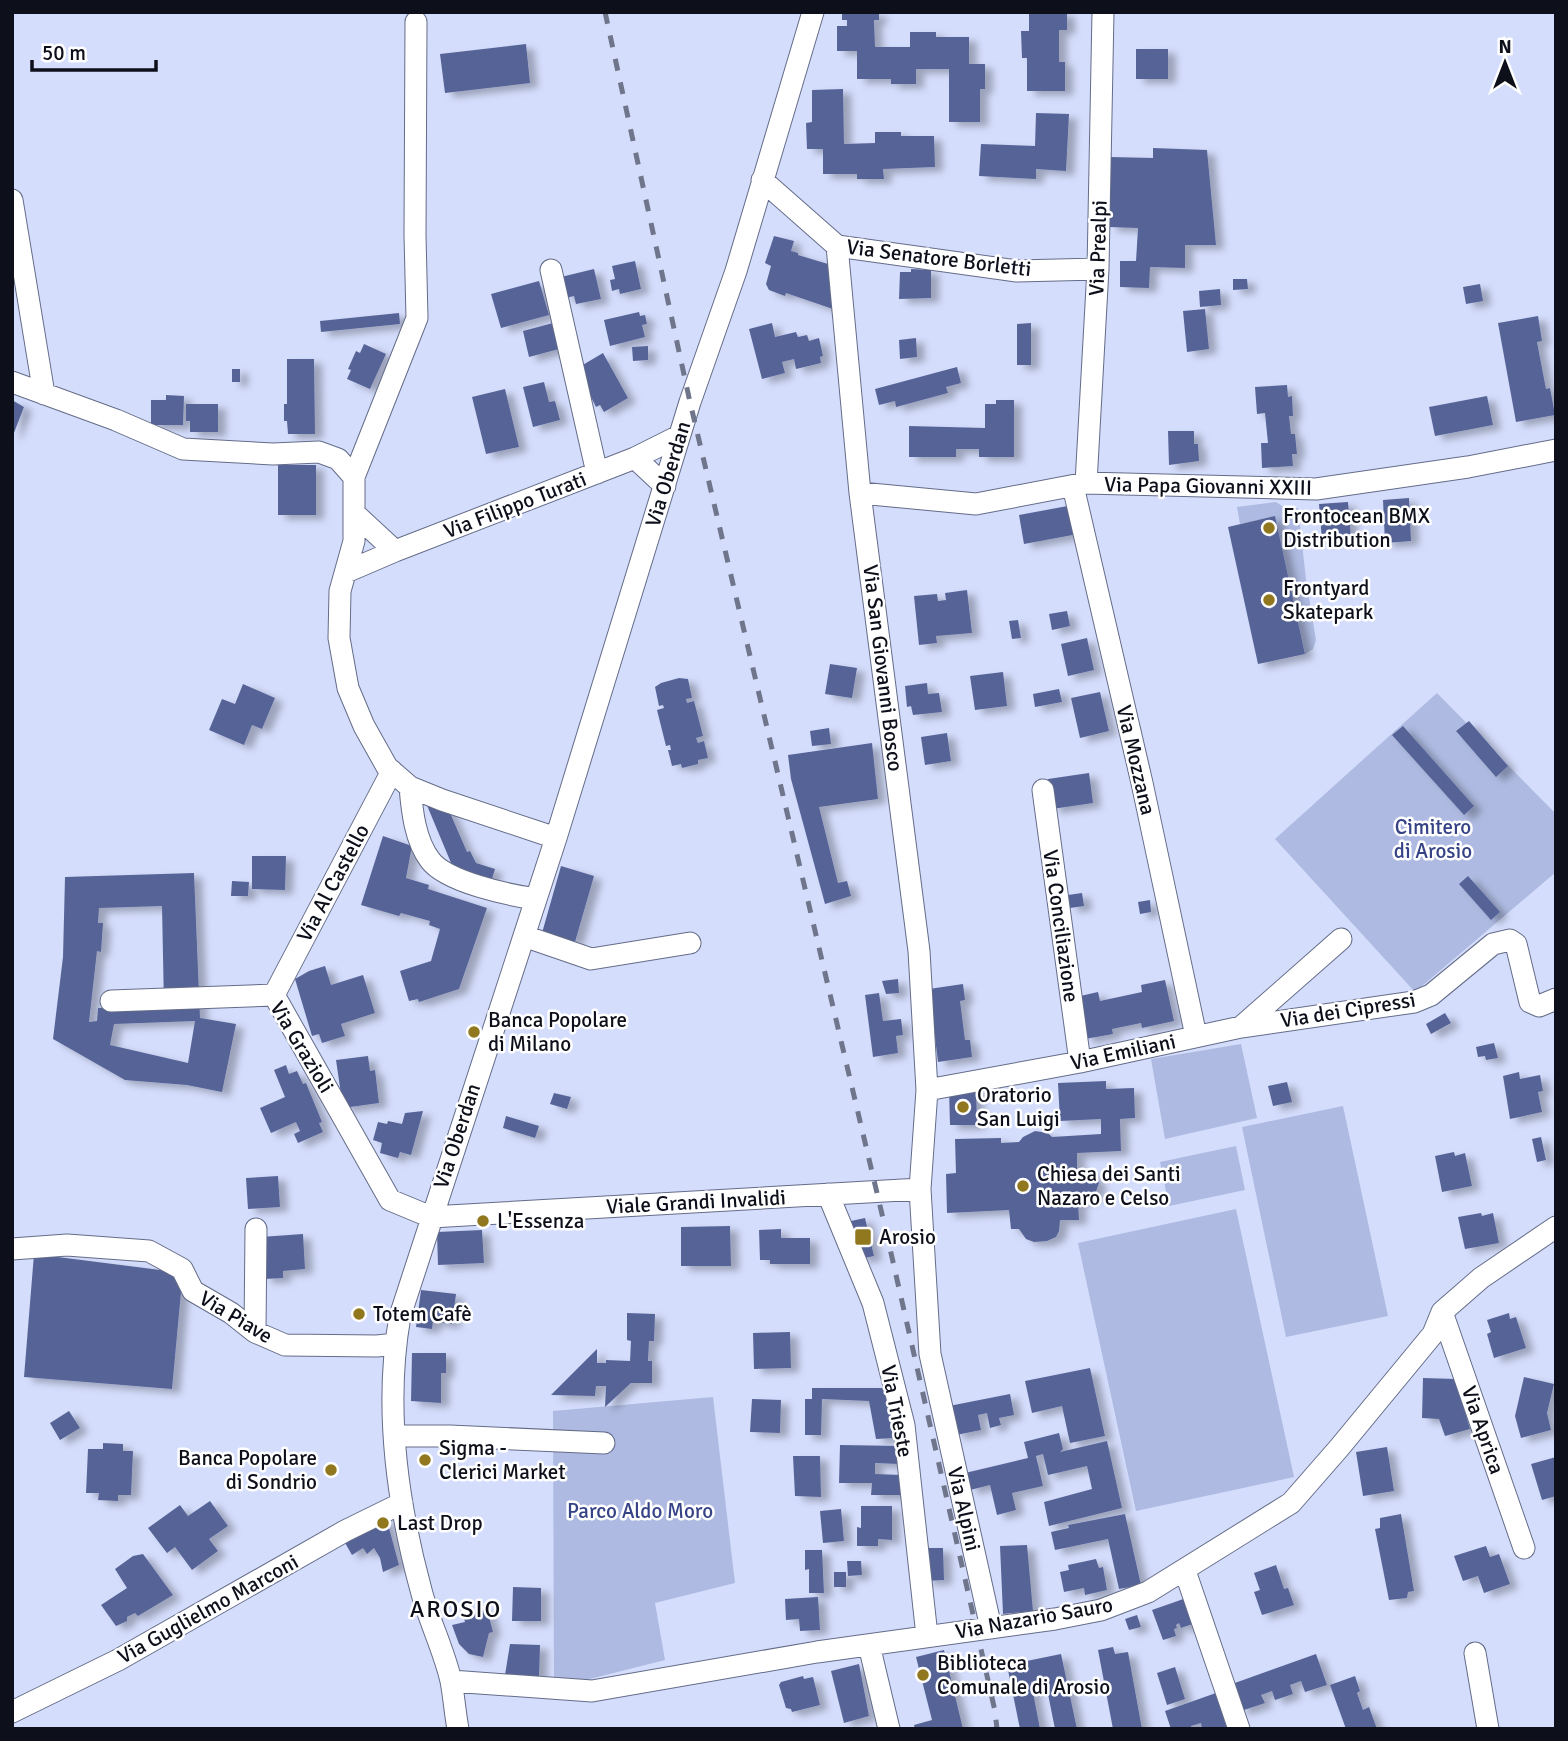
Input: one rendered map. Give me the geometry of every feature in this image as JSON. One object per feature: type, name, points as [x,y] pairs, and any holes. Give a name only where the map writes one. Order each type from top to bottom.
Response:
[{"type":"street","name":"Via Oberdan","points":[[457,1729],[451,1681],[421,1590],[402,1503],[394,1436],[395,1344],[400,1316],[430,1217],[556,838],[679,436],[736,271],[813,12]]},
{"type":"street","name":"Via Prealpi","points":[[1080,484],[1098,270],[1103,12]]},
{"type":"street","points":[[416,22],[417,318],[354,477],[354,541],[340,591],[340,638],[348,688],[364,726],[387,767],[411,787],[556,838]]},
{"type":"street","name":"Via Senatore Borletti","points":[[762,180],[837,246],[1017,271],[1098,270]]},
{"type":"street","points":[[12,200],[44,394]]},
{"type":"street","name":"Via San Giovanni Bosco","points":[[837,246],[860,493],[919,951],[927,1090],[919,1189]]},
{"type":"street","points":[[551,270],[597,473]]},
{"type":"street","points":[[12,382],[116,420],[183,449],[273,454],[319,452],[338,459],[354,477]]},
{"type":"street","name":"Via Filippo Turati","points":[[346,572],[635,458],[679,436]]},
{"type":"street","name":"Via Papa Giovanni XXIII","points":[[860,493],[976,504],[1080,484],[1316,489],[1468,467],[1556,450]]},
{"type":"street","points":[[635,458],[665,486]]},
{"type":"street","name":"Via Mozzana","points":[[1080,484],[1196,1036]]},
{"type":"street","points":[[354,513],[395,551]]},
{"type":"street","name":"Via Al Castello","points":[[274,995],[392,771]]},
{"type":"street","points":[[411,787],[412,811],[420,839],[431,862],[462,881],[506,894],[536,899]]},
{"type":"street","name":"Via Conciliazione","points":[[1043,790],[1080,1062]]},
{"type":"street","points":[[524,936],[592,959],[690,943]]},
{"type":"street","name":"Via dei Cipressi","points":[[1241,1027],[1341,939]]},
{"type":"street","name":"Via dei Cipressi","points":[[1196,1036],[1414,1002],[1431,995],[1493,944],[1510,940],[1516,944],[1530,1002],[1539,1006],[1556,999]]},
{"type":"street","name":"Via Grazioli","points":[[111,1001],[274,995],[390,1200],[430,1217]]},
{"type":"street","name":"Via Emiliani","points":[[927,1090],[1080,1062],[1196,1036]]},
{"type":"street","name":"Viale Grandi Invalidi","points":[[430,1217],[919,1189]]},
{"type":"street","name":"Via Alpini","points":[[919,1189],[930,1354],[991,1628]]},
{"type":"street","name":"Via Trieste","points":[[828,1194],[873,1303],[904,1425],[927,1636]]},
{"type":"street","name":"Via Nazario Sauro","points":[[451,1681],[592,1691],[869,1644],[1101,1610],[1148,1592],[1291,1503],[1433,1334],[1442,1312],[1481,1278],[1556,1227]]},
{"type":"street","points":[[255,1332],[256,1229]]},
{"type":"street","name":"Via Piave","points":[[12,1249],[67,1245],[149,1251],[183,1269],[193,1291],[231,1313],[255,1332],[285,1345],[395,1344]]},
{"type":"street","name":"Via Aprica","points":[[1442,1312],[1524,1548]]},
{"type":"street","points":[[394,1436],[604,1443]]},
{"type":"street","name":"Via Guglielmo Marconi","points":[[12,1712],[118,1660],[345,1531],[402,1503]]},
{"type":"street","points":[[1185,1571],[1239,1729]]},
{"type":"street","points":[[869,1644],[890,1729]]},
{"type":"street","points":[[1475,1653],[1488,1729]]},
{"type":"green space","points":[[1276,502],[1288,510],[1298,508],[1316,640],[1313,649],[1305,654],[1275,517],[1240,524],[1237,507]]},
{"type":"green space","name":"Cimitero di Arosio","points":[[1437,693],[1556,814],[1556,872],[1415,992],[1275,839]]},
{"type":"green space","points":[[1241,1044],[1257,1118],[1165,1139],[1151,1059]]},
{"type":"green space","points":[[1343,1106],[1388,1316],[1286,1337],[1242,1127]]},
{"type":"green space","points":[[1236,1146],[1245,1190],[1169,1206],[1160,1162]]},
{"type":"green space","points":[[1236,1209],[1294,1477],[1136,1511],[1078,1243]]},
{"type":"green space","name":"Parco Aldo Moro","points":[[713,1397],[735,1583],[655,1603],[665,1660],[554,1688],[553,1411]]},
{"type":"building","points":[[842,12],[879,12],[879,20],[874,20],[875,47],[910,47],[910,32],[936,32],[936,37],[969,37],[969,64],[985,64],[985,89],[980,89],[980,122],[949,122],[949,69],[916,69],[916,84],[891,84],[891,79],[857,79],[857,51],[837,51],[837,26],[847,26],[847,20],[842,20]]},
{"type":"building","points":[[1029,12],[1067,12],[1067,30],[1059,30],[1059,62],[1065,62],[1065,91],[1027,91],[1027,58],[1022,58],[1021,31],[1029,31]]},
{"type":"building","points":[[526,44],[530,83],[445,93],[440,54]]},
{"type":"building","points":[[1136,49],[1168,49],[1168,79],[1136,79]]},
{"type":"building","points":[[843,89],[844,144],[875,143],[875,132],[901,132],[901,136],[934,136],[935,167],[883,169],[884,179],[857,179],[857,174],[823,174],[823,149],[807,149],[806,123],[812,122],[812,90]]},
{"type":"building","points":[[1036,113],[1069,114],[1066,171],[1036,169],[1036,179],[979,176],[981,144],[1035,146]]},
{"type":"building","points":[[1153,148],[1207,150],[1216,245],[1185,245],[1185,268],[1150,267],[1149,288],[1120,287],[1120,261],[1136,261],[1138,228],[1109,227],[1111,157],[1153,158]]},
{"type":"building","points":[[774,236],[794,241],[791,251],[798,255],[828,264],[833,309],[769,290],[766,284],[771,266],[765,263]]},
{"type":"building","points":[[635,261],[641,289],[620,294],[619,289],[612,291],[610,280],[615,279],[612,266]]},
{"type":"building","points":[[594,269],[601,299],[576,304],[574,296],[566,298],[561,277]]},
{"type":"building","points":[[911,269],[931,270],[931,298],[899,299],[900,272],[911,272]]},
{"type":"building","points":[[1233,279],[1247,279],[1248,289],[1233,290]]},
{"type":"building","points":[[539,281],[549,315],[501,328],[491,294]]},
{"type":"building","points":[[1480,284],[1483,301],[1466,304],[1463,287]]},
{"type":"building","points":[[1220,289],[1221,305],[1200,307],[1199,291]]},
{"type":"building","points":[[1205,309],[1209,349],[1187,352],[1183,311]]},
{"type":"building","points":[[639,312],[640,316],[645,315],[647,324],[642,325],[645,337],[610,346],[604,320]]},
{"type":"building","points":[[399,313],[400,324],[321,332],[320,321]]},
{"type":"building","points":[[1538,316],[1542,341],[1537,342],[1546,389],[1550,388],[1555,415],[1516,422],[1498,323]]},
{"type":"building","points":[[553,323],[559,349],[529,357],[523,331]]},
{"type":"building","points":[[772,323],[775,337],[796,332],[798,337],[807,335],[809,341],[819,338],[823,356],[820,357],[821,363],[796,369],[794,359],[782,362],[785,373],[762,379],[749,329]]},
{"type":"building","points":[[1031,323],[1031,365],[1017,365],[1017,324]]},
{"type":"building","points":[[916,338],[917,357],[900,359],[899,340]]},
{"type":"building","points":[[364,344],[386,354],[370,389],[347,379],[351,370],[348,369],[356,351],[360,353]]},
{"type":"building","points":[[648,346],[648,360],[633,361],[632,347]]},
{"type":"building","points":[[603,353],[628,398],[604,412],[600,405],[596,407],[586,387],[581,366]]},
{"type":"building","points":[[287,359],[314,359],[315,434],[288,434],[287,421],[284,421],[284,404],[287,404]]},
{"type":"building","points":[[957,367],[961,383],[946,387],[948,393],[896,407],[895,401],[879,405],[875,389]]},
{"type":"building","points":[[232,369],[240,369],[240,382],[232,382]]},
{"type":"building","points":[[544,382],[549,402],[555,401],[560,420],[533,427],[523,387]]},
{"type":"building","points":[[1287,385],[1288,397],[1292,396],[1293,416],[1289,416],[1291,434],[1295,434],[1297,454],[1292,454],[1293,466],[1262,468],[1261,443],[1268,443],[1265,413],[1257,414],[1255,387]]},
{"type":"building","points":[[505,389],[519,447],[486,454],[472,397]]},
{"type":"building","points":[[166,395],[184,396],[183,425],[151,425],[151,400],[166,400]]},
{"type":"building","points":[[1487,396],[1493,425],[1435,436],[1429,407]]},
{"type":"building","points":[[12,400],[24,407],[12,438]]},
{"type":"building","points":[[996,400],[1014,400],[1014,457],[979,457],[979,449],[956,449],[956,457],[909,457],[909,426],[985,428],[985,404],[996,404]]},
{"type":"building","points":[[186,404],[218,404],[218,432],[190,432],[190,421],[186,421]]},
{"type":"building","points":[[1168,431],[1194,431],[1194,444],[1198,444],[1199,461],[1169,465]]},
{"type":"building","points":[[278,465],[316,465],[316,515],[278,515]]},
{"type":"building","points":[[1409,498],[1411,541],[1385,543],[1383,500]]},
{"type":"building","points":[[1348,502],[1351,538],[1322,540],[1319,504]]},
{"type":"building","points":[[1073,505],[1078,534],[1024,544],[1019,515]]},
{"type":"building","points":[[1275,516],[1305,654],[1258,664],[1228,527]]},
{"type":"building","points":[[967,590],[972,633],[936,636],[937,643],[919,645],[914,596],[937,594],[938,601],[946,600],[945,593]]},
{"type":"building","points":[[1067,611],[1070,626],[1052,630],[1049,614]]},
{"type":"building","points":[[1018,620],[1021,638],[1012,639],[1009,621]]},
{"type":"building","points":[[1087,638],[1094,670],[1068,676],[1061,644]]},
{"type":"building","points":[[830,664],[857,668],[852,698],[825,694]]},
{"type":"building","points":[[1003,672],[1007,706],[975,710],[970,676]]},
{"type":"building","points":[[679,678],[688,679],[692,698],[686,699],[687,703],[694,701],[703,736],[696,738],[698,743],[704,741],[708,758],[682,768],[681,764],[672,766],[668,750],[671,750],[670,745],[666,746],[657,710],[664,708],[663,705],[659,706],[655,687]]},
{"type":"building","points":[[927,683],[928,694],[939,693],[942,712],[913,715],[911,706],[907,707],[905,686]]},
{"type":"building","points":[[243,684],[275,698],[262,729],[252,725],[244,745],[209,730],[222,699],[235,704]]},
{"type":"building","points":[[1059,689],[1062,702],[1035,707],[1033,694]]},
{"type":"building","points":[[1100,692],[1109,731],[1080,738],[1071,698]]},
{"type":"building","points":[[1469,721],[1508,766],[1496,777],[1456,731]]},
{"type":"building","points":[[1403,726],[1474,806],[1464,815],[1392,735]]},
{"type":"building","points":[[829,728],[831,744],[812,746],[810,731]]},
{"type":"building","points":[[947,733],[951,761],[925,765],[921,737]]},
{"type":"building","points":[[872,743],[878,799],[819,807],[838,883],[847,881],[851,896],[825,904],[791,779],[788,755]]},
{"type":"building","points":[[1089,773],[1093,803],[1052,809],[1048,779]]},
{"type":"building","points":[[426,803],[447,806],[467,852],[470,851],[476,863],[495,869],[491,882],[454,870]]},
{"type":"building","points":[[383,836],[412,846],[406,878],[429,885],[428,889],[487,908],[459,989],[419,1002],[418,999],[409,1001],[400,971],[431,961],[440,929],[429,925],[430,921],[401,913],[399,916],[361,905]]},
{"type":"building","points":[[252,856],[286,856],[285,890],[252,889]]},
{"type":"building","points":[[561,866],[594,876],[575,942],[542,933]]},
{"type":"building","points":[[194,873],[200,1018],[236,1024],[222,1092],[187,1085],[125,1080],[53,1039],[63,957],[65,877]],"holes":[[[162,906],[164,1006],[98,1008],[97,1021],[89,1022],[97,951],[101,952],[103,923],[98,923],[99,908]],[[195,1021],[188,1063],[110,1045],[114,1024]]]},
{"type":"building","points":[[1468,876],[1500,912],[1491,920],[1459,884]]},
{"type":"building","points":[[232,881],[249,882],[248,896],[231,896]]},
{"type":"building","points":[[1082,893],[1084,906],[1070,908],[1068,895]]},
{"type":"building","points":[[1150,900],[1151,912],[1140,914],[1138,902]]},
{"type":"building","points":[[325,966],[331,985],[363,975],[375,1013],[341,1024],[345,1036],[322,1043],[319,1034],[312,1036],[295,979]]},
{"type":"building","points":[[898,979],[899,993],[886,994],[882,981]]},
{"type":"building","points":[[1165,980],[1174,1021],[1142,1028],[1141,1023],[1112,1029],[1113,1034],[1085,1039],[1076,997],[1098,992],[1100,1001],[1142,992],[1141,985]]},
{"type":"building","points":[[963,984],[965,1000],[960,1001],[965,1040],[970,1040],[972,1057],[938,1062],[929,989]]},
{"type":"building","points":[[879,993],[883,1021],[901,1019],[903,1035],[896,1036],[898,1053],[873,1057],[865,995]]},
{"type":"building","points":[[1445,1013],[1451,1023],[1431,1034],[1426,1024]]},
{"type":"building","points":[[1494,1043],[1498,1058],[1486,1060],[1485,1056],[1478,1057],[1476,1047]]},
{"type":"building","points":[[368,1056],[370,1071],[375,1070],[379,1103],[343,1108],[336,1060]]},
{"type":"building","points":[[286,1065],[289,1074],[297,1071],[303,1084],[306,1083],[322,1122],[319,1123],[323,1132],[298,1143],[294,1134],[300,1131],[296,1122],[271,1133],[260,1108],[285,1097],[274,1070]]},
{"type":"building","points":[[1519,1072],[1520,1079],[1540,1075],[1543,1091],[1538,1092],[1542,1112],[1510,1119],[1503,1076]]},
{"type":"building","points":[[1106,1081],[1106,1089],[1134,1088],[1135,1118],[1120,1119],[1121,1151],[1077,1153],[1077,1169],[1090,1171],[1099,1183],[1094,1197],[1078,1202],[1079,1220],[1060,1220],[1056,1237],[1034,1242],[1026,1239],[1019,1229],[1011,1229],[1009,1210],[947,1213],[946,1174],[956,1173],[955,1139],[1001,1138],[1001,1143],[1019,1142],[1035,1131],[1048,1133],[1052,1137],[1101,1134],[1101,1119],[1060,1121],[1058,1083]]},
{"type":"building","points":[[1287,1082],[1292,1102],[1273,1106],[1268,1086]]},
{"type":"building","name":"Oratorio San Luigi","points":[[976,1088],[977,1125],[950,1125],[949,1089]]},
{"type":"building","points":[[554,1093],[571,1097],[567,1109],[550,1104]]},
{"type":"building","points":[[423,1111],[411,1155],[400,1152],[398,1158],[380,1153],[382,1143],[373,1140],[378,1122],[402,1124],[405,1113]]},
{"type":"building","points":[[506,1116],[539,1126],[535,1138],[503,1128]]},
{"type":"building","points":[[1541,1137],[1546,1160],[1537,1162],[1532,1139]]},
{"type":"building","points":[[1454,1152],[1455,1156],[1465,1153],[1472,1186],[1442,1192],[1435,1156]]},
{"type":"building","points":[[278,1176],[280,1207],[248,1209],[246,1178]]},
{"type":"building","points":[[1481,1213],[1482,1216],[1493,1213],[1499,1243],[1465,1249],[1458,1217]]},
{"type":"building","points":[[865,1218],[874,1256],[860,1259],[851,1221]]},
{"type":"building","points":[[730,1226],[731,1266],[681,1266],[681,1227]]},
{"type":"building","points":[[781,1229],[781,1238],[810,1238],[810,1264],[770,1264],[770,1260],[760,1260],[759,1230]]},
{"type":"building","points":[[482,1230],[484,1263],[438,1265],[437,1232]]},
{"type":"building","points":[[303,1234],[305,1269],[283,1271],[283,1278],[264,1279],[261,1237]]},
{"type":"building","points":[[34,1254],[176,1272],[182,1281],[172,1389],[24,1377]]},
{"type":"building","points":[[421,1290],[456,1294],[452,1324],[433,1321],[432,1329],[416,1327]]},
{"type":"building","points":[[627,1313],[655,1314],[654,1341],[649,1341],[648,1361],[652,1361],[652,1383],[631,1383],[605,1407],[606,1386],[596,1386],[595,1396],[551,1395],[597,1349],[597,1363],[606,1363],[606,1360],[630,1361],[631,1341],[627,1340]]},
{"type":"building","points":[[1509,1313],[1510,1319],[1516,1317],[1526,1348],[1494,1358],[1487,1334],[1491,1332],[1487,1320]]},
{"type":"building","points":[[790,1332],[791,1368],[754,1369],[753,1333]]},
{"type":"building","points":[[412,1353],[446,1353],[446,1373],[441,1373],[441,1403],[411,1401]]},
{"type":"building","points":[[1090,1368],[1105,1436],[1070,1443],[1062,1406],[1032,1413],[1025,1381]]},
{"type":"building","points":[[1524,1377],[1554,1384],[1547,1413],[1551,1430],[1521,1438],[1515,1416]]},
{"type":"building","points":[[1423,1378],[1455,1379],[1470,1429],[1445,1436],[1439,1419],[1422,1418]]},
{"type":"building","points":[[812,1388],[887,1388],[894,1438],[876,1439],[869,1401],[822,1399],[821,1435],[805,1435],[805,1399],[812,1399]]},
{"type":"building","points":[[1010,1394],[1014,1415],[999,1418],[1001,1425],[990,1428],[987,1413],[978,1415],[981,1430],[956,1435],[949,1406]]},
{"type":"building","points":[[752,1399],[781,1400],[780,1433],[750,1432]]},
{"type":"building","points":[[69,1411],[80,1428],[60,1440],[50,1423]]},
{"type":"building","points":[[1059,1433],[1063,1449],[1060,1452],[1107,1441],[1122,1508],[1049,1526],[1044,1502],[1092,1489],[1087,1466],[1048,1475],[1043,1454],[1036,1456],[1043,1486],[1012,1493],[1016,1510],[997,1515],[990,1485],[970,1490],[965,1473],[1028,1458],[1024,1442]]},
{"type":"building","points":[[103,1443],[123,1444],[123,1451],[133,1451],[131,1495],[118,1495],[118,1501],[98,1500],[99,1493],[86,1493],[88,1449],[103,1449]]},
{"type":"building","points":[[840,1445],[900,1446],[899,1464],[875,1463],[875,1474],[902,1475],[902,1495],[871,1495],[872,1483],[839,1483]]},
{"type":"building","points":[[1387,1447],[1394,1491],[1363,1496],[1356,1452]]},
{"type":"building","points":[[793,1456],[820,1456],[821,1497],[795,1496]]},
{"type":"building","points":[[1556,1457],[1556,1496],[1542,1500],[1531,1464]]},
{"type":"building","points":[[210,1501],[228,1526],[209,1539],[218,1551],[192,1570],[175,1547],[167,1553],[148,1528],[180,1505],[188,1516]]},
{"type":"building","points":[[861,1506],[892,1506],[892,1540],[878,1539],[878,1546],[857,1546],[857,1527],[861,1528]]},
{"type":"building","points":[[841,1509],[844,1541],[823,1543],[820,1511]]},
{"type":"building","points":[[1125,1514],[1141,1585],[1119,1589],[1108,1539],[1055,1550],[1051,1532],[1069,1528],[1068,1525]]},
{"type":"building","points":[[1401,1514],[1414,1591],[1408,1592],[1407,1598],[1389,1600],[1375,1529],[1380,1528],[1380,1518]]},
{"type":"building","points":[[386,1517],[399,1565],[383,1572],[380,1558],[374,1548],[367,1554],[363,1548],[352,1555],[344,1541]]},
{"type":"building","points":[[1027,1545],[1033,1611],[1003,1614],[1000,1546]]},
{"type":"building","points":[[1486,1546],[1490,1557],[1499,1554],[1510,1584],[1484,1593],[1478,1576],[1463,1581],[1454,1556]]},
{"type":"building","points":[[924,1548],[943,1548],[944,1580],[925,1581]]},
{"type":"building","points":[[805,1550],[822,1550],[824,1593],[809,1593],[809,1569],[805,1570]]},
{"type":"building","points":[[143,1554],[173,1595],[138,1616],[135,1613],[127,1617],[127,1621],[116,1626],[101,1605],[127,1588],[115,1569],[133,1556]]},
{"type":"building","points":[[1096,1559],[1099,1568],[1103,1567],[1107,1590],[1085,1595],[1084,1588],[1064,1592],[1060,1572],[1069,1570],[1068,1565]]},
{"type":"building","points":[[847,1561],[861,1561],[862,1575],[848,1576]]},
{"type":"building","points":[[1276,1565],[1284,1589],[1288,1588],[1294,1605],[1262,1615],[1254,1592],[1260,1590],[1254,1573]]},
{"type":"building","points":[[834,1572],[846,1572],[846,1587],[834,1587]]},
{"type":"building","points":[[513,1587],[541,1588],[541,1621],[512,1621]]},
{"type":"building","points":[[1192,1596],[1201,1621],[1181,1628],[1179,1623],[1174,1629],[1176,1636],[1163,1640],[1152,1610]]},
{"type":"building","points":[[818,1597],[820,1630],[800,1631],[799,1619],[786,1620],[785,1599]]},
{"type":"building","points":[[487,1609],[493,1632],[489,1633],[483,1657],[469,1654],[459,1644],[452,1625],[465,1622],[463,1615]]},
{"type":"building","points":[[1137,1615],[1141,1627],[1129,1630],[1125,1619]]},
{"type":"building","points":[[510,1644],[540,1645],[539,1678],[505,1675]]},
{"type":"building","points":[[1113,1647],[1115,1654],[1128,1652],[1142,1729],[1113,1729],[1098,1650]]},
{"type":"building","points":[[944,1650],[963,1729],[915,1729],[914,1725],[932,1720],[916,1657]]},
{"type":"building","points":[[1061,1654],[1077,1729],[1055,1729],[1045,1679],[1031,1682],[1040,1729],[1020,1729],[1007,1665]]},
{"type":"building","points":[[1316,1654],[1327,1685],[1305,1692],[1301,1681],[1290,1685],[1293,1694],[1275,1700],[1272,1691],[1261,1695],[1265,1703],[1241,1711],[1232,1684]]},
{"type":"building","points":[[859,1664],[869,1716],[844,1723],[831,1671]]},
{"type":"building","points":[[1175,1667],[1185,1699],[1167,1705],[1157,1673]]},
{"type":"building","points":[[803,1676],[804,1679],[813,1677],[820,1705],[792,1712],[786,1708],[779,1685],[781,1682]]},
{"type":"building","points":[[1355,1676],[1363,1710],[1369,1707],[1377,1729],[1346,1729],[1330,1685]]},
{"type":"building","points":[[1216,1693],[1227,1729],[1202,1729],[1201,1723],[1191,1726],[1191,1729],[1171,1729],[1165,1711]]},
{"type":"railway","points":[[605,12],[690,402],[886,1231],[997,1729]]},
{"type":"place","name":"Frontocean BMX Distribution","points":[[1269,528]]},
{"type":"place","name":"Frontyard Skatepark","points":[[1269,600]]},
{"type":"place","name":"Banca Popolare di Milano","points":[[474,1032]]},
{"type":"place","name":"Oratorio San Luigi","points":[[963,1107]]},
{"type":"place","name":"Chiesa dei Santi Nazaro e Celso","points":[[1023,1186]]},
{"type":"place","name":"L'Essenza","points":[[483,1221]]},
{"type":"place","name":"Arosio","points":[[863,1237]]},
{"type":"place","name":"Totem Cafè","points":[[359,1314]]},
{"type":"place","name":"Sigma - Clerici Market","points":[[425,1460]]},
{"type":"place","name":"Banca Popolare di Sondrio","points":[[331,1470]]},
{"type":"place","name":"Last Drop","points":[[383,1523]]},
{"type":"place","name":"Biblioteca Comunale di Arosio","points":[[923,1675]]},
{"type":"district","name":"AROSIO","points":[[456,1609]]}]
